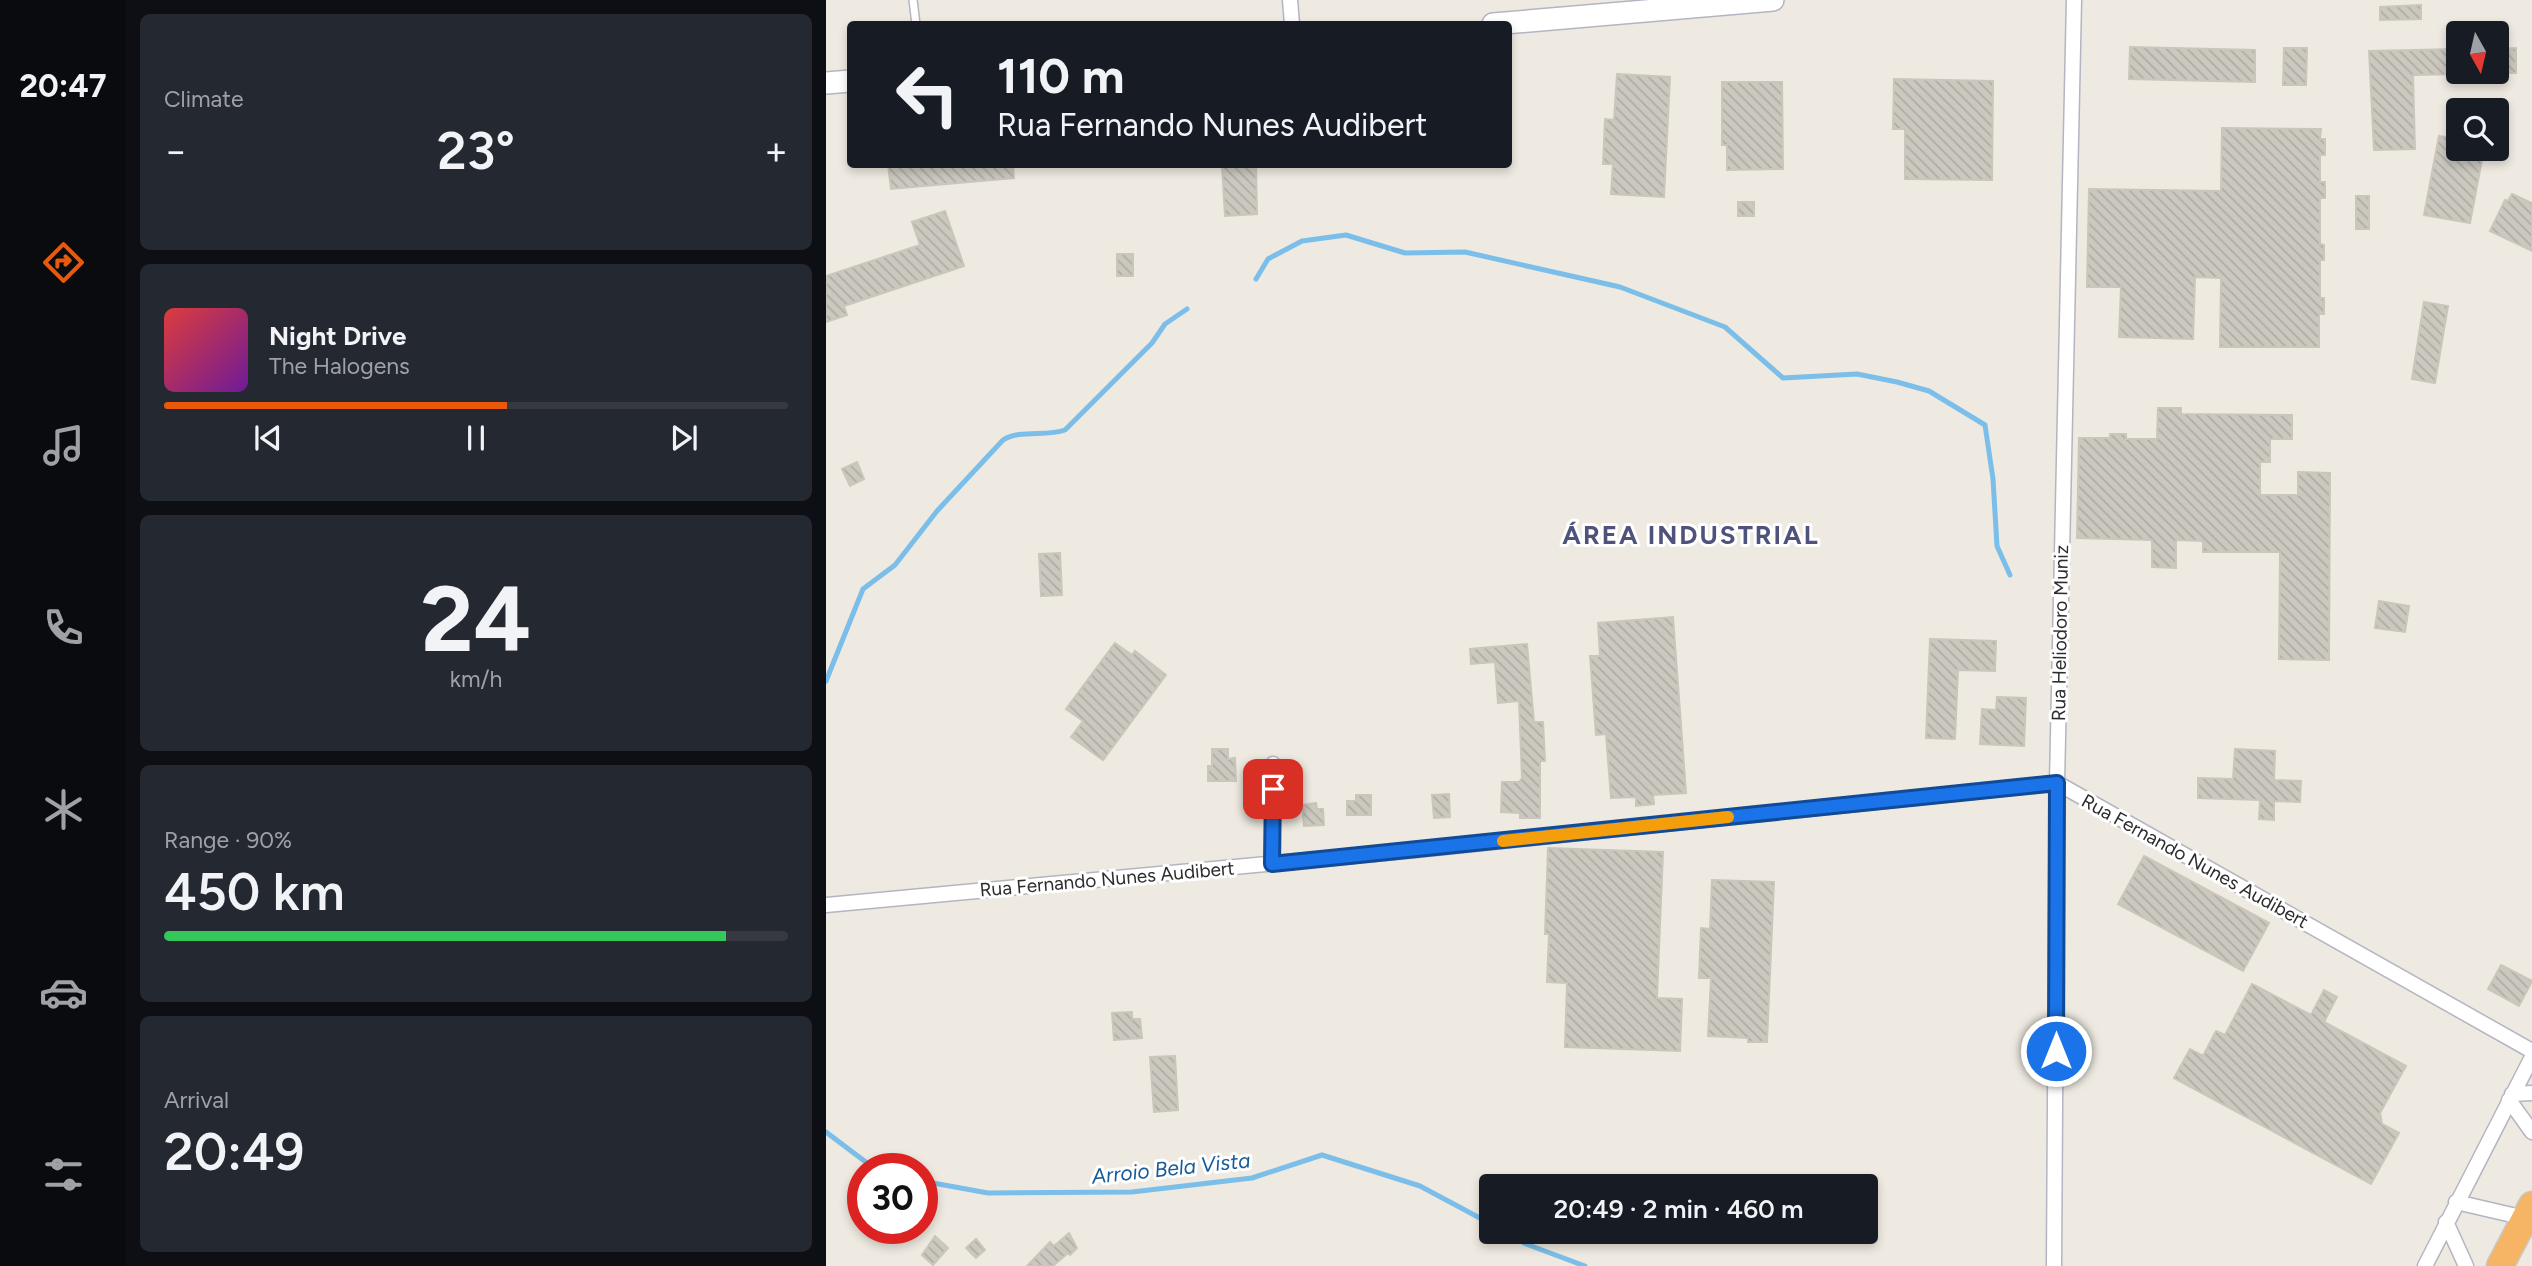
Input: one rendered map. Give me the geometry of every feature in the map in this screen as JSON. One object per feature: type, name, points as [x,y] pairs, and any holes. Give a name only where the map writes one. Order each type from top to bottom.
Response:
[{"type":"highway","points":[[2500,1266],[2528,1211]]},
{"type":"main road","points":[[1512,21],[1584,12],[1773,0]]},
{"type":"main road","points":[[826,83],[847,81]]},
{"type":"street","points":[[1290,0],[1292,21]]},
{"type":"street","name":"Rua Heliodoro Muniz","points":[[2054,1266],[2057,783],[2074,0]]},
{"type":"street","points":[[1272,864],[1273,764]]},
{"type":"street","name":"Rua Fernando Nunes Audibert","points":[[826,905],[1272,864],[2057,783],[2532,1051]]},
{"type":"street","points":[[2425,1266],[2532,1057]]},
{"type":"street","points":[[2511,1097],[2532,1093]]},
{"type":"street","points":[[2511,1097],[2532,1132]]},
{"type":"street","points":[[2456,1202],[2528,1211]]},
{"type":"street","points":[[2446,1222],[2466,1266]]},
{"type":"lane","points":[[913,0],[916,21]]},
{"type":"building","points":[[2421,5],[2421,19],[2380,20],[2380,7]]},
{"type":"building","points":[[2130,47],[2255,50],[2255,82],[2129,79]]},
{"type":"building","points":[[2284,48],[2307,48],[2306,85],[2283,85]]},
{"type":"building","points":[[2510,48],[2516,48],[2516,73],[2510,73]]},
{"type":"building","points":[[2446,49],[2446,74],[2413,75],[2415,149],[2374,150],[2369,51]]},
{"type":"building","points":[[1617,74],[1670,77],[1664,197],[1611,194],[1613,164],[1603,164],[1605,119],[1614,120]]},
{"type":"building","points":[[1894,79],[1993,81],[1992,180],[1905,179],[1905,129],[1893,129]]},
{"type":"building","points":[[1722,82],[1782,82],[1783,169],[1727,170],[1727,145],[1722,145]]},
{"type":"building","points":[[2222,128],[2321,129],[2320,139],[2325,139],[2325,155],[2320,155],[2320,182],[2325,182],[2325,198],[2320,198],[2320,244],[2324,245],[2324,260],[2320,260],[2320,298],[2324,298],[2324,314],[2319,314],[2319,347],[2220,347],[2221,278],[2195,277],[2193,339],[2119,337],[2121,287],[2087,287],[2089,189],[2221,191]]},
{"type":"building","points":[[2439,136],[2446,137],[2446,161],[2482,161],[2470,223],[2424,215]]},
{"type":"building","points":[[888,168],[1013,168],[1014,178],[891,189]]},
{"type":"building","points":[[1222,168],[1256,168],[1257,214],[1225,216]]},
{"type":"building","points":[[2512,194],[2532,203],[2532,251],[2490,231],[2505,200],[2508,201]]},
{"type":"building","points":[[2356,196],[2369,196],[2369,229],[2356,229]]},
{"type":"building","points":[[1738,202],[1754,202],[1754,216],[1738,216]]},
{"type":"building","points":[[945,211],[964,266],[844,306],[847,315],[826,322],[826,276],[920,245],[912,222]]},
{"type":"building","points":[[1117,254],[1133,254],[1133,276],[1117,276]]},
{"type":"building","points":[[2424,302],[2448,306],[2435,383],[2412,379]]},
{"type":"building","points":[[2158,408],[2181,408],[2181,414],[2292,415],[2292,439],[2270,439],[2270,462],[2260,462],[2260,495],[2298,495],[2298,472],[2330,473],[2329,660],[2279,659],[2280,552],[2203,552],[2203,541],[2176,540],[2176,568],[2152,567],[2152,540],[2077,538],[2079,438],[2110,438],[2110,434],[2126,434],[2126,439],[2157,439]]},
{"type":"building","points":[[857,462],[864,479],[850,486],[842,469]]},
{"type":"building","points":[[1060,553],[1062,595],[1041,596],[1039,554]]},
{"type":"building","points":[[2379,601],[2409,606],[2405,632],[2375,628]]},
{"type":"building","points":[[1673,617],[1686,793],[1653,795],[1654,804],[1636,806],[1636,797],[1611,798],[1606,734],[1596,735],[1590,656],[1600,656],[1598,623]]},
{"type":"building","points":[[1930,639],[1996,641],[1995,671],[1958,670],[1955,739],[1926,738]]},
{"type":"building","points":[[1115,643],[1132,655],[1135,651],[1166,675],[1103,760],[1071,737],[1083,721],[1066,709]]},
{"type":"building","points":[[1527,644],[1534,722],[1543,722],[1545,761],[1540,761],[1540,818],[1520,818],[1520,813],[1501,812],[1502,782],[1519,782],[1522,778],[1519,701],[1498,703],[1495,662],[1471,664],[1470,649]]},
{"type":"building","points":[[1997,697],[2026,698],[2024,746],[1980,744],[1982,709],[1996,710]]},
{"type":"building","points":[[1212,749],[1228,749],[1228,759],[1235,758],[1236,781],[1208,781],[1208,766],[1212,766]]},
{"type":"building","points":[[2235,749],[2275,751],[2274,780],[2301,781],[2300,802],[2274,801],[2274,820],[2259,819],[2260,800],[2198,798],[2198,778],[2233,779]]},
{"type":"building","points":[[1449,794],[1450,817],[1434,818],[1432,795]]},
{"type":"building","points":[[1356,795],[1371,795],[1371,815],[1347,815],[1347,801],[1356,801]]},
{"type":"building","points":[[1316,803],[1317,809],[1323,809],[1324,825],[1304,826],[1302,805]]},
{"type":"building","points":[[1548,848],[1663,852],[1657,998],[1682,999],[1680,1051],[1565,1047],[1567,983],[1547,982],[1549,934],[1545,934]]},
{"type":"building","points":[[2144,856],[2269,923],[2243,971],[2118,904]]},
{"type":"building","points":[[1712,880],[1774,882],[1767,1042],[1708,1036],[1711,978],[1699,978],[1701,928],[1710,929]]},
{"type":"building","points":[[2501,965],[2532,981],[2519,1006],[2488,989]]},
{"type":"building","points":[[2252,984],[2311,1015],[2324,990],[2337,997],[2324,1022],[2406,1066],[2380,1113],[2382,1124],[2399,1133],[2371,1184],[2174,1078],[2190,1049],[2203,1056],[2216,1031],[2225,1035]]},
{"type":"building","points":[[1132,1012],[1132,1019],[1140,1019],[1142,1038],[1114,1040],[1112,1013]]},
{"type":"building","points":[[1175,1056],[1178,1110],[1154,1112],[1150,1057]]},
{"type":"building","points":[[1069,1233],[1077,1248],[1070,1255],[1068,1253],[1053,1266],[1027,1266],[1050,1242],[1054,1246]]},
{"type":"building","points":[[938,1239],[948,1248],[933,1265],[922,1255],[930,1244],[938,1244]]},
{"type":"building","points":[[976,1239],[985,1250],[976,1258],[966,1248]]},
{"type":"waterway","points":[[1256,279],[1268,259],[1302,241],[1346,235],[1405,253],[1465,252],[1620,287],[1725,327],[1783,378],[1857,374],[1929,391],[1985,425],[1993,479],[1997,546],[2010,575]]},
{"type":"waterway","points":[[826,681],[863,589],[895,565],[937,511],[1003,440],[1017,435],[1065,430],[1152,343],[1165,324],[1187,309]]},
{"type":"waterway","name":"Arroio Bela Vista","points":[[826,1132],[854,1153]]},
{"type":"waterway","name":"Arroio Bela Vista","points":[[938,1184],[988,1193],[1132,1192],[1252,1178],[1322,1155],[1420,1186],[1479,1218]]},
{"type":"waterway","name":"Arroio Bela Vista","points":[[1526,1244],[1585,1266]]},
{"type":"slow traffic","points":[[1503,841],[1728,817]]},
{"type":"district","name":"ÁREA INDUSTRIAL","points":[[1691,535]]},
{"type":"route","points":[[1273,789],[1272,864],[2057,783],[2056,1051]]}]
